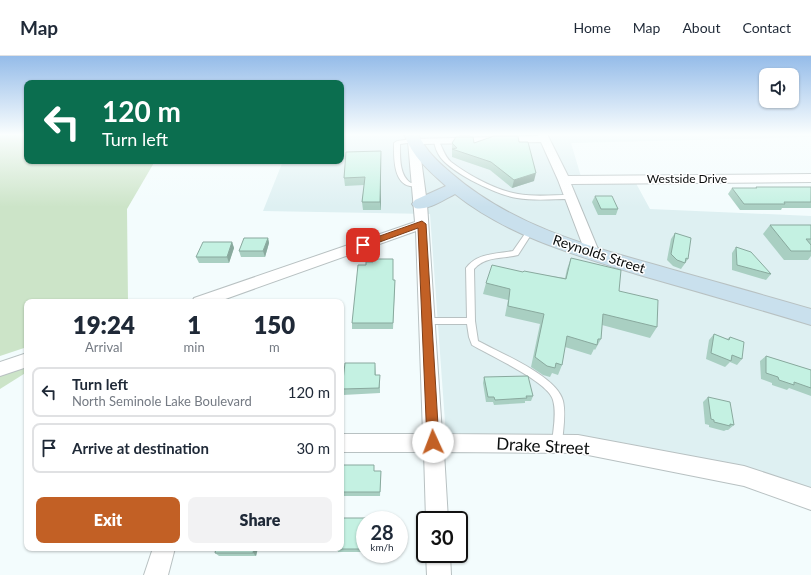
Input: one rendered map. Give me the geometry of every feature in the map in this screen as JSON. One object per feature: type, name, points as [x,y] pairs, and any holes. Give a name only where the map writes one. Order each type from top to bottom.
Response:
[{"type":"main road","name":"Reynolds Street","points":[[426,158],[456,187],[497,213],[531,230],[594,254],[810,316]]},
{"type":"main road","points":[[421,204],[456,187]]},
{"type":"street","points":[[415,158],[421,204],[437,511]]},
{"type":"street","points":[[553,158],[564,180],[594,254]]},
{"type":"street","name":"Westside Drive","points":[[564,180],[811,178]]},
{"type":"street","points":[[209,299],[422,224]]},
{"type":"street","points":[[241,299],[245,287]]},
{"type":"street","points":[[3,371],[24,361]]},
{"type":"street","name":"Drake Street","points":[[344,443],[433,442],[578,444],[744,476],[811,499]]},
{"type":"street","points":[[156,575],[163,551]]},
{"type":"street","points":[[438,563],[439,575]]},
{"type":"lane","points":[[397,158],[397,163],[405,181],[409,184],[419,184]]},
{"type":"lane","points":[[444,158],[451,164],[501,192],[513,196],[570,197]]},
{"type":"lane","points":[[531,230],[515,253],[487,258],[474,263],[470,268],[471,321],[475,343],[536,377],[552,388],[558,399],[557,444]]},
{"type":"lane","points":[[428,321],[471,321]]},
{"type":"shaded area","points":[[344,158],[421,158],[447,186],[411,204],[421,210],[455,193],[492,216],[811,323],[811,496],[626,443],[446,436],[430,214],[263,211],[282,164],[344,164]]},
{"type":"shaded area","points":[[433,158],[576,158],[582,180],[632,176],[650,209],[811,216],[811,312],[596,250],[533,226],[476,195]]},
{"type":"green space","points":[[0,158],[24,158],[24,164],[153,164],[127,209],[128,299],[24,299],[24,348],[0,356]]},
{"type":"green space","points":[[24,354],[24,374],[0,389],[0,362]]},
{"type":"building","points":[[346,158],[381,158],[380,202],[362,202],[365,177],[344,178]]},
{"type":"building","points":[[480,158],[532,158],[536,173],[514,180],[491,162]]},
{"type":"building","points":[[756,187],[811,187],[811,202],[784,202],[785,204],[744,204],[732,188],[757,188]]},
{"type":"building","points":[[595,196],[612,196],[618,209],[601,209]]},
{"type":"building","points":[[770,225],[811,225],[811,239],[806,239],[811,245],[811,251],[791,251]]},
{"type":"building","points":[[675,233],[691,238],[688,259],[686,258],[685,263],[677,260],[671,254]]},
{"type":"building","points":[[244,238],[268,238],[263,251],[239,251]]},
{"type":"building","points":[[203,242],[232,242],[227,257],[196,257]]},
{"type":"building","points":[[736,247],[751,252],[771,274],[737,265]]},
{"type":"building","points":[[571,258],[621,270],[619,291],[658,300],[657,327],[603,314],[601,339],[598,339],[597,345],[567,336],[562,365],[556,363],[555,368],[547,366],[535,357],[544,314],[508,306],[510,289],[486,283],[492,265],[566,279]]},
{"type":"building","points":[[374,259],[393,259],[393,280],[395,280],[393,323],[352,323],[358,265],[366,265],[366,262],[373,262]]},
{"type":"building","points":[[714,334],[729,340],[730,337],[744,342],[742,359],[732,355],[731,361],[711,353]]},
{"type":"building","points":[[766,356],[811,370],[811,388],[794,382],[794,385],[779,380],[778,377],[766,373]]},
{"type":"building","points":[[345,363],[375,363],[375,375],[380,375],[379,388],[344,389]]},
{"type":"building","points":[[528,376],[533,396],[526,396],[527,398],[495,400],[494,397],[488,397],[484,377]]},
{"type":"building","points":[[708,397],[730,402],[734,425],[730,424],[730,426],[714,422],[714,420],[711,419]]},
{"type":"building","points":[[344,465],[374,465],[374,471],[381,471],[380,492],[344,492]]},
{"type":"building","points":[[344,518],[356,518],[356,549],[344,549]]},
{"type":"building","points":[[215,551],[253,551],[253,553],[215,553]]},
{"type":"route","points":[[363,245],[422,224],[433,442]]}]
